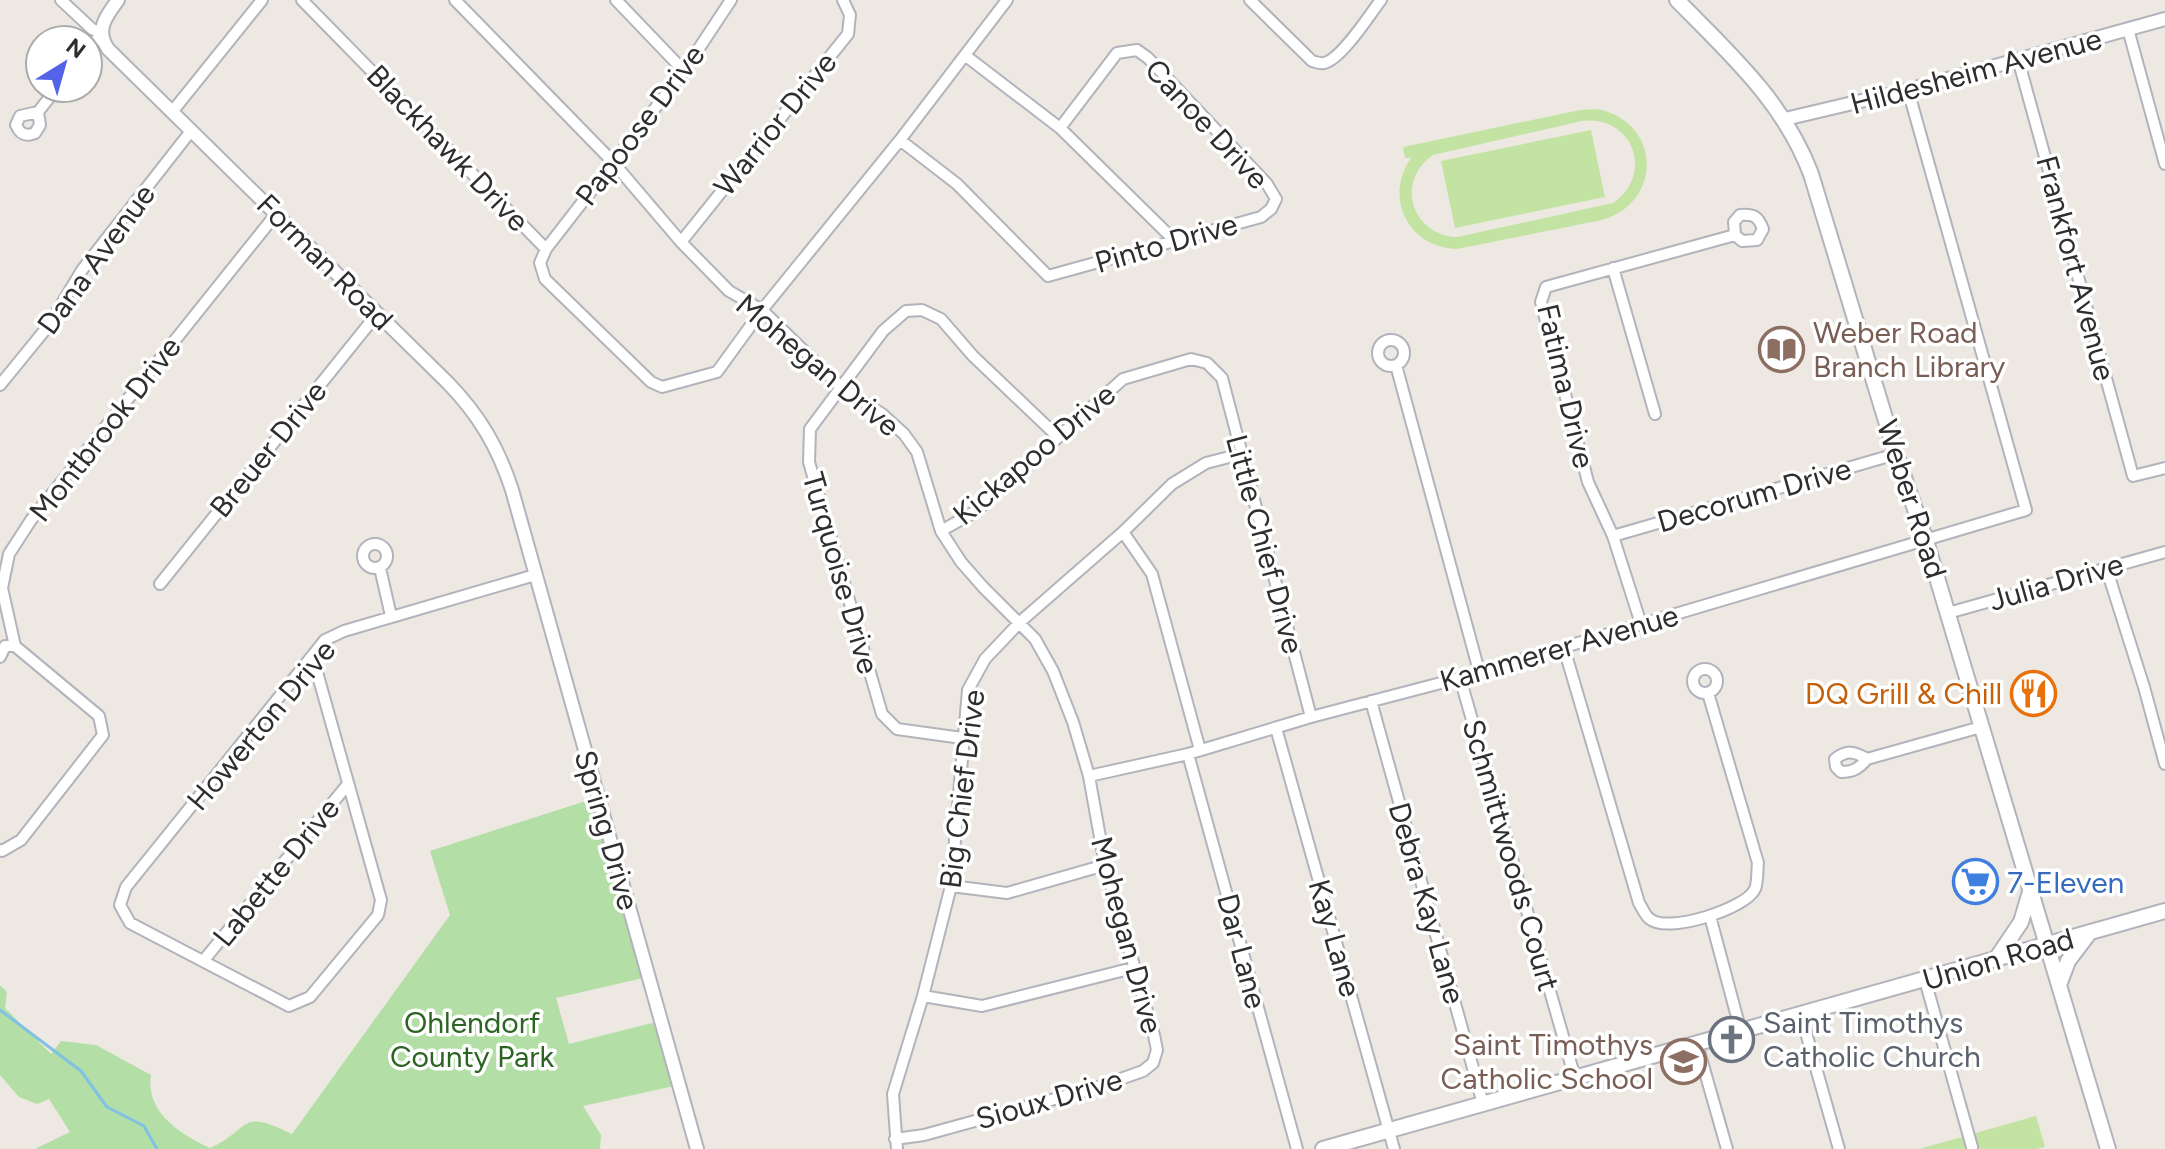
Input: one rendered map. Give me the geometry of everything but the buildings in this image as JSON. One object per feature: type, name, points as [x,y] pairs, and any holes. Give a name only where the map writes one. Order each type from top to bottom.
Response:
[{"type":"main road","name":"Weber Road","points":[[1677,0],[1753,79],[1785,119],[1811,174],[1948,613],[2108,1149]]},
{"type":"main road","points":[[1996,959],[2021,922],[2030,891]]},
{"type":"main road","name":"Union Road","points":[[1323,1149],[2165,911]]},
{"type":"main road","points":[[2059,985],[2068,961],[2090,932]]},
{"type":"street","points":[[61,0],[87,24]]},
{"type":"street","points":[[104,25],[118,0]]},
{"type":"street","points":[[172,112],[262,0]]},
{"type":"street","name":"Blackhawk Drive","points":[[302,0],[546,249],[540,263],[545,279],[651,382],[662,387],[717,372],[762,310]]},
{"type":"street","name":"Mohegan Drive","points":[[455,0],[612,161],[681,242],[729,291],[762,310],[842,388],[882,414],[904,434],[917,452],[941,531],[968,571],[1035,639],[1053,671],[1073,722],[1089,776],[1105,865],[1154,1035],[1157,1050],[1153,1063]]},
{"type":"street","points":[[616,0],[684,71]]},
{"type":"street","name":"Papoose Drive","points":[[546,249],[684,71],[731,0]]},
{"type":"street","name":"Warrior Drive","points":[[681,242],[848,34],[850,15],[843,0]]},
{"type":"street","points":[[762,310],[900,140],[1007,0]]},
{"type":"street","points":[[1252,1],[1312,61],[1327,63],[1343,49],[1381,0]]},
{"type":"street","name":"Hildesheim Avenue","points":[[1785,119],[1908,90],[2165,19]]},
{"type":"street","points":[[2128,29],[2165,164]]},
{"type":"street","name":"Forman Road","points":[[104,38],[108,49],[467,403],[498,452],[518,512]]},
{"type":"street","name":"Canoe Drive","points":[[1060,128],[1117,53],[1137,50],[1267,184],[1276,199]]},
{"type":"street","points":[[966,56],[1060,128],[1175,241]]},
{"type":"street","name":"Frankfort Avenue","points":[[2018,59],[2133,476],[2165,468]]},
{"type":"street","name":"Kammerer Avenue","points":[[1089,776],[1188,754],[1311,717],[1460,678],[2026,510],[1908,90]]},
{"type":"street","points":[[38,112],[44,104]]},
{"type":"street","name":"Dana Avenue","points":[[0,385],[49,325],[82,270],[191,131]]},
{"type":"street","name":"Pinto Drive","points":[[900,140],[957,184],[1048,276],[1261,217],[1271,209],[1276,199]]},
{"type":"street","name":"Montbrook Drive","points":[[15,646],[2,588],[9,554],[31,520],[276,214]]},
{"type":"street","name":"Fatima Drive","points":[[1641,624],[1613,536],[1588,482],[1541,302],[1546,287],[1735,235]]},
{"type":"street","points":[[1613,268],[1655,414]]},
{"type":"street","name":"Turquoise Drive","points":[[962,738],[897,729],[882,714],[809,462],[810,429],[895,319],[906,311],[922,310],[933,313],[1057,436]]},
{"type":"street","name":"Breuer Drive","points":[[160,584],[377,314]]},
{"type":"street","name":"Kickapoo Drive","points":[[941,531],[976,511],[1123,379],[1191,359],[1207,363],[1218,373]]},
{"type":"street","points":[[1396,365],[1479,671]]},
{"type":"street","name":"Little Chief Drive","points":[[1218,373],[1311,717]]},
{"type":"street","name":"Big Chief Drive","points":[[896,1144],[893,1094],[923,996],[951,886],[968,690],[985,659],[1020,622],[1123,532],[1172,484],[1206,463],[1241,454]]},
{"type":"street","name":"Decorum Drive","points":[[1613,536],[1896,454]]},
{"type":"street","name":"Spring Drive","points":[[518,512],[697,1149]]},
{"type":"street","points":[[1123,532],[1152,574],[1200,750]]},
{"type":"street","name":"Julia Drive","points":[[1948,613],[2165,552]]},
{"type":"street","points":[[2106,567],[2165,764]]},
{"type":"street","points":[[380,568],[391,616]]},
{"type":"street","name":"Howerton Drive","points":[[204,960],[130,923],[120,905],[126,887],[325,640],[391,616],[535,575]]},
{"type":"street","points":[[0,657],[5,646],[15,646],[99,716],[103,735],[21,840],[1,850]]},
{"type":"street","points":[[1564,648],[1639,903],[1650,919],[1659,923],[1710,916],[1744,901],[1756,888],[1758,863],[1708,693]]},
{"type":"street","points":[[204,960],[289,1006],[310,997],[378,915],[381,900],[313,658]]},
{"type":"street","name":"Schmittwoods Court","points":[[1460,678],[1575,1078]]},
{"type":"street","name":"Debra Kay Lane","points":[[1371,701],[1483,1104]]},
{"type":"street","points":[[1867,759],[1981,727]]},
{"type":"street","name":"Kay Lane","points":[[1276,728],[1394,1149]]},
{"type":"street","name":"Dar Lane","points":[[1188,754],[1297,1149]]},
{"type":"street","name":"Labette Drive","points":[[204,960],[348,784]]},
{"type":"street","points":[[951,886],[1007,893],[1105,865]]},
{"type":"street","points":[[1710,916],[1741,1032]]},
{"type":"street","points":[[923,996],[982,1006],[1133,968]]},
{"type":"street","points":[[1925,980],[1972,1147]]},
{"type":"street","points":[[1801,1015],[1839,1149]]},
{"type":"street","points":[[1697,1044],[1727,1149]]},
{"type":"street","name":"Sioux Drive","points":[[896,1144],[1098,1087],[1143,1071],[1153,1063]]},
{"type":"green space","points":[[1597,109],[1618,116],[1634,129],[1643,145],[1647,162],[1645,180],[1636,197],[1622,211],[1602,220],[1457,249],[1426,240],[1414,230],[1401,204],[1403,173],[1411,158],[1405,158],[1403,147]],"holes":[[[1582,121],[1614,127],[1625,137],[1635,163],[1626,191],[1613,203],[1457,237],[1441,234],[1428,227],[1419,217],[1412,192],[1414,178],[1433,155]]]},
{"type":"green space","points":[[1591,130],[1605,197],[1455,228],[1441,161]]},
{"type":"green space","name":"Ohlendorf County Park","points":[[592,799],[643,978],[556,998],[569,1044],[656,1022],[674,1086],[583,1106],[601,1135],[600,1149],[35,1149],[70,1132],[49,1099],[37,1104],[19,1097],[0,1075],[0,985],[7,992],[5,1008],[51,1054],[61,1041],[96,1045],[151,1075],[153,1100],[159,1111],[177,1129],[210,1148],[253,1122],[275,1126],[292,1134],[450,915],[430,851]]},
{"type":"green space","points":[[2036,1116],[2045,1147],[1919,1149]]},
{"type":"waterway","points":[[0,1010],[81,1071],[107,1107],[144,1126],[157,1149]]},
{"type":"place","name":"Weber Road Branch Library","points":[[1782,349]]},
{"type":"place","name":"DQ Grill & Chill","points":[[2033,693]]},
{"type":"place","name":"7-Eleven","points":[[1976,882]]},
{"type":"place","name":"Saint Timothys Catholic Church","points":[[1732,1039]]},
{"type":"place","name":"Saint Timothys Catholic School","points":[[1684,1061]]}]
